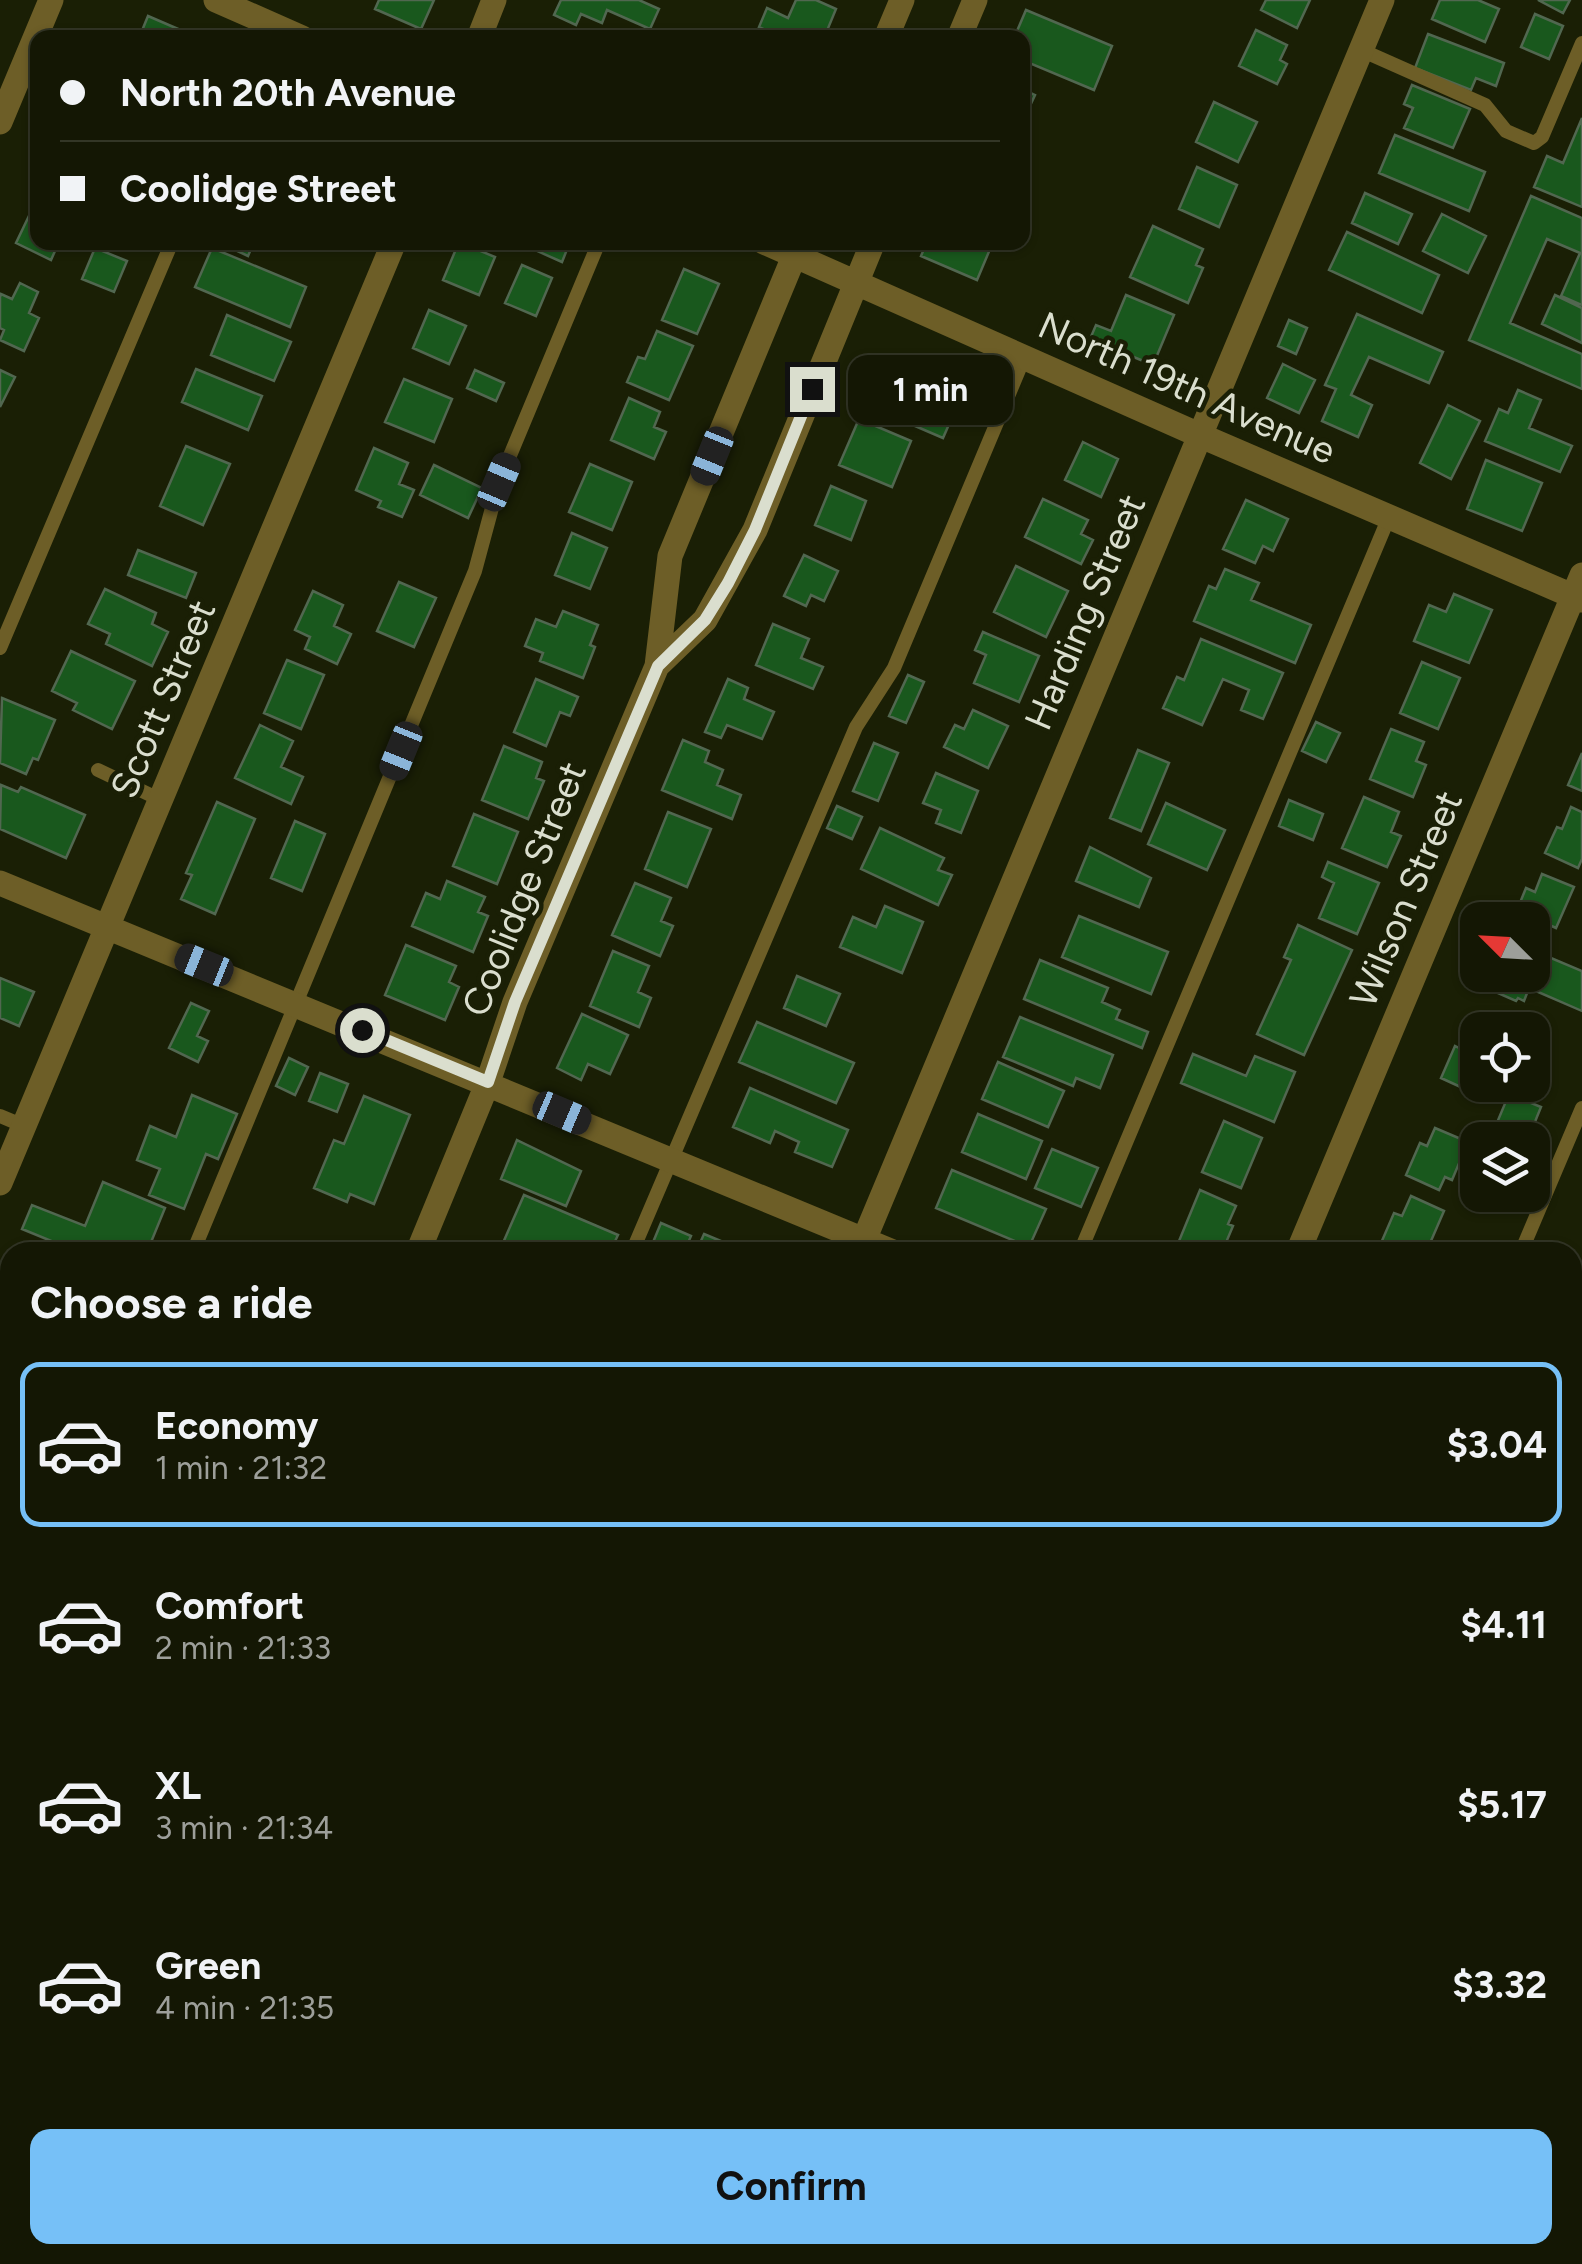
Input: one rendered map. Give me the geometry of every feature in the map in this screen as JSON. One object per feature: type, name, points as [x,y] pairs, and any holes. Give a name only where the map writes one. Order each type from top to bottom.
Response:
[{"type":"street","points":[[38,30],[51,0]]},
{"type":"street","points":[[216,0],[262,30]]},
{"type":"street","points":[[482,30],[494,0]]},
{"type":"street","points":[[889,30],[902,0]]},
{"type":"street","points":[[962,30],[975,0]]},
{"type":"street","name":"Harding Street","points":[[864,1242],[1382,0]]},
{"type":"street","points":[[0,122],[30,50]]},
{"type":"street","name":"Scott Street","points":[[0,1183],[12,1121],[109,926],[391,250]]},
{"type":"street","name":"Coolidge Street","points":[[422,1242],[488,1082],[515,1002],[658,666],[670,556],[797,250]]},
{"type":"street","name":"North 19th Avenue","points":[[799,250],[856,283],[1199,436],[1389,517],[1579,591]]},
{"type":"street","name":"Coolidge Street","points":[[658,666],[705,620],[755,530],[870,250]]},
{"type":"street","name":"Wilson Street","points":[[1302,1242],[1579,591]]},
{"type":"street","points":[[0,882],[672,1159],[853,1242]]},
{"type":"lane","points":[[1360,50],[1485,105],[1506,131],[1534,144],[1542,137],[1582,43]]},
{"type":"lane","points":[[0,648],[169,250]]},
{"type":"lane","points":[[197,1242],[475,571],[499,482],[596,250]]},
{"type":"lane","points":[[636,1242],[856,728],[894,668],[1024,358]]},
{"type":"lane","points":[[1084,1242],[1389,517]]},
{"type":"lane","points":[[98,770],[161,800]]},
{"type":"lane","points":[[1525,1242],[1582,1108]]},
{"type":"building","points":[[379,0],[434,0],[421,29],[375,9]]},
{"type":"building","points":[[561,0],[639,0],[659,9],[650,29],[607,10],[602,23],[581,14],[576,25],[554,15]]},
{"type":"building","points":[[796,0],[816,0],[836,9],[827,30],[759,27],[767,8],[788,18]]},
{"type":"building","points":[[1266,0],[1310,0],[1297,28],[1261,10]]},
{"type":"building","points":[[1440,0],[1478,0],[1499,9],[1485,42],[1432,19]]},
{"type":"building","points":[[1538,0],[1570,0],[1563,13]]},
{"type":"building","points":[[1026,10],[1112,46],[1094,90],[1030,63],[1030,30],[1017,30]]},
{"type":"building","points":[[1535,14],[1563,26],[1549,59],[1521,47]]},
{"type":"building","points":[[148,16],[180,30],[142,30]]},
{"type":"building","points":[[1256,30],[1287,45],[1280,60],[1287,64],[1277,84],[1239,66]]},
{"type":"building","points":[[1428,34],[1504,63],[1496,86],[1476,78],[1471,90],[1415,68]]},
{"type":"building","points":[[1412,85],[1470,109],[1453,148],[1404,128],[1413,108],[1404,104]]},
{"type":"building","points":[[1214,102],[1257,122],[1238,162],[1196,142]]},
{"type":"building","points":[[1582,118],[1582,207],[1534,187],[1547,156],[1563,163]]},
{"type":"building","points":[[1395,135],[1485,172],[1469,211],[1379,173]]},
{"type":"building","points":[[1197,167],[1237,185],[1219,227],[1179,209]]},
{"type":"building","points":[[1365,193],[1412,214],[1398,244],[1352,223]]},
{"type":"building","points":[[1531,196],[1582,218],[1582,305],[1561,296],[1580,253],[1547,239],[1510,323],[1582,354],[1582,389],[1469,340]]},
{"type":"building","points":[[30,214],[30,250],[16,243]]},
{"type":"building","points":[[1442,214],[1486,236],[1468,273],[1423,251]]},
{"type":"building","points":[[1153,226],[1203,249],[1196,265],[1203,268],[1188,303],[1130,277]]},
{"type":"building","points":[[1347,232],[1439,275],[1422,313],[1329,270]]},
{"type":"building","points":[[30,250],[55,250],[51,260]]},
{"type":"building","points":[[94,250],[127,261],[114,292],[82,279]]},
{"type":"building","points":[[211,250],[217,250],[306,287],[290,327],[195,287]]},
{"type":"building","points":[[456,250],[478,250],[495,257],[479,295],[443,280]]},
{"type":"building","points":[[535,250],[567,250],[562,262]]},
{"type":"building","points":[[924,250],[990,250],[977,280],[921,256]]},
{"type":"building","points":[[522,265],[552,278],[536,316],[505,303]]},
{"type":"building","points":[[684,269],[719,284],[697,334],[662,320]]},
{"type":"building","points":[[20,283],[38,292],[29,313],[39,318],[24,351],[0,340],[4,330],[0,328],[1,294],[12,299]]},
{"type":"building","points":[[1126,295],[1174,315],[1153,365],[1090,339],[1096,325],[1111,331]]},
{"type":"building","points":[[1555,295],[1582,308],[1582,343],[1542,324]]},
{"type":"building","points":[[429,310],[466,326],[449,364],[413,348]]},
{"type":"building","points":[[1357,314],[1443,352],[1429,383],[1369,357],[1351,395],[1372,405],[1358,437],[1322,421],[1336,389],[1325,385]]},
{"type":"building","points":[[227,315],[291,342],[274,381],[211,355]]},
{"type":"building","points":[[1289,320],[1307,328],[1296,354],[1278,346]]},
{"type":"building","points":[[657,331],[693,346],[669,400],[627,382],[638,357],[645,359]]},
{"type":"building","points":[[884,357],[924,375],[918,388],[957,406],[943,438],[864,404]]},
{"type":"building","points":[[1283,364],[1315,380],[1299,413],[1267,398]]},
{"type":"building","points":[[196,369],[262,396],[248,430],[182,402]]},
{"type":"building","points":[[0,370],[15,377],[0,407]]},
{"type":"building","points":[[475,370],[504,383],[496,401],[467,388]]},
{"type":"building","points":[[404,379],[452,399],[434,442],[385,422]]},
{"type":"building","points":[[1518,390],[1541,400],[1529,428],[1572,446],[1560,472],[1485,441],[1499,409],[1508,413]]},
{"type":"building","points":[[629,398],[660,412],[654,427],[666,432],[654,459],[611,440]]},
{"type":"building","points":[[1448,405],[1480,421],[1451,479],[1420,463]]},
{"type":"building","points":[[859,419],[911,441],[892,487],[839,465]]},
{"type":"building","points":[[1083,442],[1118,459],[1101,497],[1065,480]]},
{"type":"building","points":[[186,446],[230,464],[203,525],[160,506]]},
{"type":"building","points":[[374,448],[408,463],[399,484],[414,490],[402,517],[378,507],[381,501],[356,490]]},
{"type":"building","points":[[1486,460],[1542,483],[1522,531],[1467,509]]},
{"type":"building","points":[[590,464],[632,482],[612,530],[569,512]]},
{"type":"building","points":[[434,465],[482,488],[468,518],[420,495]]},
{"type":"building","points":[[831,486],[866,501],[851,540],[815,525]]},
{"type":"building","points":[[1043,499],[1088,520],[1081,534],[1093,540],[1081,564],[1025,537]]},
{"type":"building","points":[[1246,500],[1288,519],[1273,551],[1263,546],[1255,563],[1223,549]]},
{"type":"building","points":[[572,533],[607,548],[590,589],[555,575]]},
{"type":"building","points":[[138,550],[196,573],[186,598],[128,575]]},
{"type":"building","points":[[804,555],[838,571],[824,601],[811,595],[806,606],[784,596]]},
{"type":"building","points":[[1016,566],[1068,591],[1046,637],[994,612]]},
{"type":"building","points":[[1225,569],[1259,583],[1251,600],[1311,625],[1295,663],[1194,621],[1209,586],[1216,589]]},
{"type":"building","points":[[399,582],[436,598],[414,647],[377,631]]},
{"type":"building","points":[[105,589],[156,613],[152,624],[168,632],[152,666],[106,644],[110,634],[88,624]]},
{"type":"building","points":[[313,591],[343,605],[334,626],[351,634],[337,664],[305,649],[310,637],[295,630]]},
{"type":"building","points":[[1454,594],[1492,610],[1469,663],[1414,641],[1429,605],[1446,612]]},
{"type":"building","points":[[563,611],[598,625],[590,645],[595,647],[583,678],[540,661],[543,653],[525,646],[536,619],[556,627]]},
{"type":"building","points":[[773,624],[809,639],[801,658],[823,667],[813,689],[756,665]]},
{"type":"building","points":[[983,632],[1039,656],[1019,702],[974,683],[986,655],[975,650]]},
{"type":"building","points":[[1201,639],[1283,673],[1263,719],[1241,710],[1249,690],[1223,679],[1202,725],[1163,708],[1177,677],[1184,680]]},
{"type":"building","points":[[71,651],[135,681],[112,729],[73,710],[77,703],[52,691]]},
{"type":"building","points":[[287,660],[324,675],[301,729],[264,713]]},
{"type":"building","points":[[1422,662],[1460,678],[1438,729],[1400,713]]},
{"type":"building","points":[[908,675],[924,682],[906,723],[889,716]]},
{"type":"building","points":[[536,679],[578,697],[570,716],[560,712],[546,746],[514,732]]},
{"type":"building","points":[[728,679],[748,688],[744,699],[774,712],[762,739],[727,725],[721,738],[705,732]]},
{"type":"building","points":[[2,698],[55,720],[38,760],[33,758],[26,774],[0,763]]},
{"type":"building","points":[[973,710],[1008,726],[988,768],[944,747],[955,725],[964,729]]},
{"type":"building","points":[[1316,722],[1340,733],[1326,762],[1302,751]]},
{"type":"building","points":[[260,725],[293,741],[281,767],[303,777],[291,804],[235,778]]},
{"type":"building","points":[[1391,729],[1424,742],[1416,761],[1426,765],[1413,797],[1370,779]]},
{"type":"building","points":[[683,740],[709,751],[705,762],[723,770],[717,785],[741,795],[732,819],[662,790]]},
{"type":"building","points":[[874,743],[898,753],[878,801],[853,791]]},
{"type":"building","points":[[504,746],[542,762],[536,778],[544,781],[528,819],[482,800]]},
{"type":"building","points":[[1138,750],[1169,763],[1141,831],[1110,818]]},
{"type":"building","points":[[1582,753],[1582,791],[1568,785]]},
{"type":"building","points":[[936,773],[978,791],[961,833],[936,823],[941,810],[923,803]]},
{"type":"building","points":[[1,785],[18,792],[21,787],[85,815],[66,858],[0,829]]},
{"type":"building","points":[[1364,797],[1399,812],[1391,832],[1401,836],[1387,867],[1342,848]]},
{"type":"building","points":[[1289,800],[1323,814],[1313,840],[1279,826]]},
{"type":"building","points":[[217,802],[255,819],[215,914],[181,899],[192,875],[186,873]]},
{"type":"building","points":[[1166,803],[1225,830],[1207,870],[1148,844]]},
{"type":"building","points":[[837,806],[862,817],[852,839],[827,828]]},
{"type":"building","points":[[1571,807],[1582,812],[1582,859],[1578,868],[1545,853]]},
{"type":"building","points":[[668,812],[711,829],[687,887],[645,869]]},
{"type":"building","points":[[474,814],[518,832],[497,884],[453,866]]},
{"type":"building","points":[[295,821],[325,834],[302,891],[271,878]]},
{"type":"building","points":[[880,828],[944,858],[938,870],[952,875],[938,905],[861,869]]},
{"type":"building","points":[[1090,847],[1151,878],[1139,907],[1076,881]]},
{"type":"building","points":[[1328,862],[1379,883],[1357,934],[1319,918],[1334,883],[1322,877]]},
{"type":"building","points":[[1542,874],[1574,887],[1556,928],[1550,925],[1550,902],[1520,902],[1526,888],[1535,892]]},
{"type":"building","points":[[447,881],[485,897],[478,912],[488,916],[473,952],[412,926],[426,893],[440,899]]},
{"type":"building","points":[[635,883],[671,898],[661,921],[673,926],[660,956],[612,935]]},
{"type":"building","points":[[885,906],[923,922],[902,973],[840,947],[853,917],[876,927]]},
{"type":"building","points":[[1079,916],[1168,952],[1151,994],[1062,957]]},
{"type":"building","points":[[1298,925],[1352,950],[1304,1055],[1257,1034],[1291,960],[1284,957]]},
{"type":"building","points":[[406,945],[456,966],[449,982],[459,987],[445,1020],[385,995]]},
{"type":"building","points":[[613,951],[649,966],[638,992],[651,998],[639,1027],[590,1006]]},
{"type":"building","points":[[1550,958],[1582,971],[1582,1011],[1538,992],[1550,992]]},
{"type":"building","points":[[1040,960],[1108,988],[1102,1002],[1120,1010],[1116,1019],[1148,1032],[1142,1048],[1024,999]]},
{"type":"building","points":[[797,976],[840,994],[826,1026],[784,1008]]},
{"type":"building","points":[[0,978],[34,992],[19,1026],[0,1018]]},
{"type":"building","points":[[1496,992],[1527,992],[1524,1001]]},
{"type":"building","points":[[191,1003],[209,1011],[197,1036],[208,1041],[198,1062],[169,1048]]},
{"type":"building","points":[[582,1014],[628,1035],[610,1074],[588,1064],[581,1080],[557,1068]]},
{"type":"building","points":[[1020,1017],[1113,1055],[1100,1088],[1076,1078],[1073,1086],[1003,1057]]},
{"type":"building","points":[[757,1022],[854,1063],[836,1103],[739,1062]]},
{"type":"building","points":[[1455,1046],[1460,1048],[1460,1087],[1441,1078]]},
{"type":"building","points":[[1193,1054],[1246,1076],[1255,1056],[1295,1072],[1274,1122],[1181,1083]]},
{"type":"building","points":[[289,1058],[308,1067],[295,1095],[276,1086]]},
{"type":"building","points":[[998,1062],[1064,1091],[1048,1127],[982,1099]]},
{"type":"building","points":[[320,1073],[348,1084],[337,1112],[309,1101]]},
{"type":"building","points":[[750,1088],[848,1130],[832,1167],[795,1152],[799,1142],[775,1131],[770,1143],[733,1127]]},
{"type":"building","points":[[192,1095],[237,1114],[218,1159],[206,1154],[184,1209],[149,1195],[160,1169],[137,1160],[150,1126],[176,1137]]},
{"type":"building","points":[[364,1096],[410,1115],[374,1204],[350,1194],[347,1202],[314,1188],[334,1140],[344,1144]]},
{"type":"building","points":[[1506,1102],[1529,1102],[1541,1107],[1535,1122],[1497,1122]]},
{"type":"building","points":[[978,1114],[1042,1141],[1026,1179],[962,1152]]},
{"type":"building","points":[[1224,1121],[1262,1138],[1241,1188],[1202,1172]]},
{"type":"building","points":[[1435,1128],[1460,1139],[1460,1161],[1452,1180],[1445,1177],[1439,1190],[1406,1175],[1420,1143],[1427,1146]]},
{"type":"building","points":[[517,1140],[581,1171],[566,1206],[501,1179]]},
{"type":"building","points":[[1052,1149],[1098,1168],[1081,1207],[1035,1188]]},
{"type":"building","points":[[952,1170],[1046,1209],[1031,1242],[1017,1242],[936,1208]]},
{"type":"building","points":[[103,1182],[165,1208],[151,1242],[54,1242],[22,1229],[32,1205],[85,1226]]},
{"type":"building","points":[[1200,1190],[1236,1206],[1228,1224],[1233,1226],[1226,1242],[1179,1241]]},
{"type":"building","points":[[524,1195],[618,1235],[615,1242],[503,1242]]},
{"type":"building","points":[[1411,1196],[1444,1211],[1430,1242],[1381,1242],[1394,1213],[1402,1216]]},
{"type":"building","points":[[661,1223],[691,1236],[688,1242],[653,1242]]},
{"type":"building","points":[[704,1234],[723,1242],[700,1242]]},
{"type":"route","points":[[362,1030],[488,1082],[515,1002],[658,666],[705,620],[728,583],[755,530],[812,389]]}]
